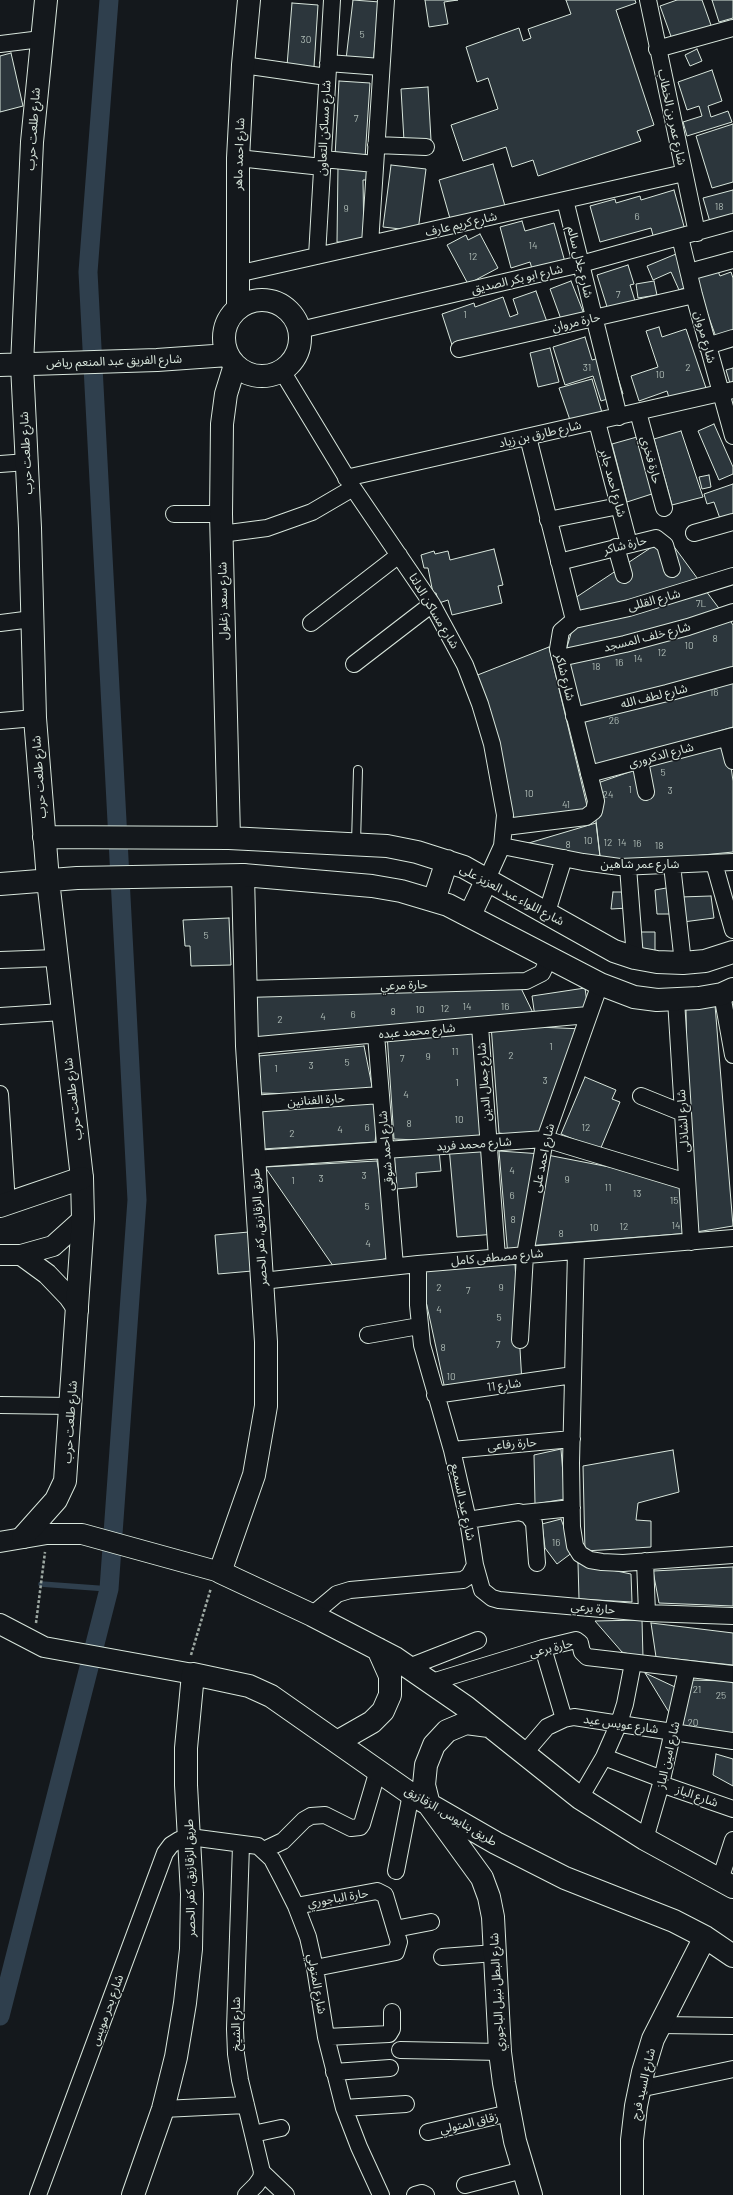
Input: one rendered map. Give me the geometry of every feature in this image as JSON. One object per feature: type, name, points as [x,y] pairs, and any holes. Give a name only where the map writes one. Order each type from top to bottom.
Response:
[{"type":"main road","name":"شارع طلعت حرب","points":[[23,1537],[53,1504],[63,1486],[67,1470],[83,1219],[82,1178],[56,958],[34,718],[27,462],[22,365],[32,142],[46,0]]},
{"type":"main road","name":"شارع احمد ماهر","points":[[238,308],[238,158],[243,65],[249,0]]},
{"type":"main road","points":[[263,300],[276,302],[287,308],[295,318],[300,330],[300,342],[297,354],[291,364],[282,371],[270,376],[257,376],[244,373],[231,360],[224,343],[224,330],[230,318],[238,308],[250,302],[263,300]]},
{"type":"main road","name":"شارع الفريق عبد المنعم رياض","points":[[0,365],[157,360],[231,360]]},
{"type":"main road","name":"شارع سعد زغلول","points":[[229,838],[221,524],[222,424],[231,360]]},
{"type":"main road","name":"شارع اللواء عبد العزيز على","points":[[44,837],[229,838],[387,846],[417,852],[447,861],[487,879],[614,951],[635,958],[657,962],[683,963],[705,961],[733,952]]},
{"type":"main road","points":[[434,900],[447,861]]},
{"type":"main road","points":[[0,884],[77,878],[243,875],[372,886],[434,900],[470,915],[600,984],[634,997],[657,1000],[676,1000],[727,991]]},
{"type":"main road","name":"طريق الزقازيق, كفر الحصر","points":[[214,1570],[254,1475],[262,1441],[266,1406],[267,1371],[247,1046],[243,875]]},
{"type":"main road","points":[[470,915],[487,879]]},
{"type":"main road","points":[[4,1205],[82,1178]]},
{"type":"main road","points":[[214,1570],[312,1615],[378,1649],[409,1667],[432,1682],[489,1726],[523,1755],[580,1798],[645,1839],[726,1883]]},
{"type":"main road","points":[[337,1742],[372,1722],[383,1711],[390,1695],[390,1676],[386,1663],[378,1649]]},
{"type":"main road","name":"طريق الزقازيق, كفر الحصر","points":[[133,2195],[163,2109],[176,2056],[185,2003],[191,1949],[192,1894],[186,1785],[185,1673]]},
{"type":"main road","name":"طريق بنايوس, الزقازيق","points":[[185,1673],[249,1686],[271,1696],[420,1800],[496,1843],[565,1878],[674,1921],[705,1937],[733,1956]]},
{"type":"main road","points":[[420,1800],[424,1785],[426,1764],[434,1745],[447,1731],[466,1723],[489,1726]]},
{"type":"main road","name":"شارع البطل نبيل الباجوري","points":[[420,1800],[482,1878],[489,1897],[493,1917],[500,2052],[509,2114],[531,2195]]},
{"type":"main road","name":"شارع السيد فرج","points":[[632,2195],[632,2140],[640,2089],[653,2039],[705,1937]]},
{"type":"street","name":"شارع مساكن التعاون","points":[[317,256],[332,0]]},
{"type":"street","points":[[370,244],[386,0]]},
{"type":"street","name":"شارع عمر بن الخطاب","points":[[648,0],[697,233]]},
{"type":"street","points":[[658,49],[733,28]]},
{"type":"street","points":[[0,44],[41,39]]},
{"type":"street","points":[[243,65],[328,70],[381,68]]},
{"type":"street","points":[[376,145],[426,147]]},
{"type":"street","points":[[238,158],[322,163],[375,164]]},
{"type":"street","name":"شارع كريم عارف","points":[[237,274],[684,173]]},
{"type":"street","name":"شارع جلال سالم","points":[[565,200],[619,417]]},
{"type":"street","name":"شارع ابو بكر الصديق","points":[[300,330],[581,264],[680,238],[733,222]]},
{"type":"street","name":"شارع مروان","points":[[680,238],[707,346],[727,392],[733,436]]},
{"type":"street","points":[[689,272],[733,260]]},
{"type":"street","name":"حارة مروان","points":[[459,349],[694,295]]},
{"type":"street","points":[[707,346],[733,338]]},
{"type":"street","name":"شارع مساكن الدلتا","points":[[282,371],[349,483],[432,604],[465,665],[480,704],[492,744],[500,785],[505,827],[502,846],[487,879]]},
{"type":"street","name":"شارع طارق بن زياد","points":[[174,514],[221,524],[267,528],[312,512],[349,483],[528,437],[727,392]]},
{"type":"street","name":"حارة فخري","points":[[638,412],[664,508]]},
{"type":"street","name":"شارع احمد جابر","points":[[597,422],[619,506],[624,575]]},
{"type":"street","points":[[528,437],[574,620]]},
{"type":"street","points":[[0,464],[27,462]]},
{"type":"street","points":[[548,520],[619,506]]},
{"type":"street","points":[[694,533],[733,522]]},
{"type":"street","name":"حارة شاكر","points":[[559,562],[652,538],[660,539],[665,545],[672,569]]},
{"type":"street","points":[[311,623],[399,554]]},
{"type":"street","name":"شارع القللى","points":[[574,620],[630,608],[733,576]]},
{"type":"street","points":[[354,664],[432,604]]},
{"type":"street","name":"شارع خلف المسجد","points":[[560,658],[632,642],[688,627],[733,612]]},
{"type":"street","points":[[0,623],[32,619]]},
{"type":"street","name":"شارع شاكر","points":[[505,827],[586,817],[594,811],[596,801],[560,658],[558,637],[564,627],[574,620]]},
{"type":"street","name":"شارع لطف الله","points":[[574,716],[733,675]]},
{"type":"street","points":[[0,721],[34,718]]},
{"type":"street","points":[[730,737],[733,761]]},
{"type":"street","name":"شارع الدكرورى","points":[[589,774],[730,737]]},
{"type":"street","points":[[640,761],[646,792]]},
{"type":"street","name":"شارع عمر شاهين","points":[[502,846],[601,865],[628,867],[733,862]]},
{"type":"street","points":[[547,912],[564,858]]},
{"type":"street","points":[[714,863],[733,930]]},
{"type":"street","points":[[672,865],[683,963]]},
{"type":"street","points":[[628,867],[635,958]]},
{"type":"street","points":[[0,960],[56,958]]},
{"type":"street","name":"حارة مرعي","points":[[246,989],[526,981],[542,973],[549,958]]},
{"type":"street","name":"شارع احمد على","points":[[520,1340],[525,1255],[545,1139],[600,984]]},
{"type":"street","points":[[727,991],[733,1055]]},
{"type":"street","name":"شارع الشاذلى","points":[[676,1000],[691,1242]]},
{"type":"street","points":[[0,1016],[62,1012]]},
{"type":"street","name":"شارع محمد عبده","points":[[247,1046],[588,1015]]},
{"type":"street","name":"شارع جمال الدين","points":[[480,1026],[498,1257]]},
{"type":"street","name":"شارع احمد شوقى","points":[[376,1035],[395,1266]]},
{"type":"street","points":[[0,1094],[4,1205]]},
{"type":"street","name":"حارة الفنانين","points":[[251,1104],[381,1095]]},
{"type":"street","points":[[641,1096],[683,1113]]},
{"type":"street","name":"شارع محمد فريد","points":[[254,1159],[545,1139],[687,1182]]},
{"type":"street","points":[[0,1255],[21,1255],[53,1246],[83,1219]]},
{"type":"street","name":"شارع مصطفى كامل","points":[[262,1281],[395,1266],[733,1238]]},
{"type":"street","points":[[576,1251],[572,1439],[572,1527],[575,1546],[580,1554],[590,1560],[602,1562],[645,1561],[733,1554]]},
{"type":"street","points":[[21,1255],[47,1274],[69,1297],[78,1310]]},
{"type":"street","name":"شارع عبد السميع","points":[[418,1264],[419,1326],[422,1345],[435,1395],[452,1450],[468,1520],[475,1566]]},
{"type":"street","points":[[368,1335],[419,1326]]},
{"type":"street","name":"شارع 11","points":[[435,1395],[573,1375]]},
{"type":"street","points":[[0,1405],[71,1406]]},
{"type":"street","name":"حارة رفاعى","points":[[452,1450],[572,1439]]},
{"type":"street","points":[[468,1520],[572,1508]]},
{"type":"street","points":[[523,1513],[532,1518],[534,1523],[537,1563]]},
{"type":"street","points":[[1,1540],[47,1534],[82,1534],[214,1570]]},
{"type":"street","points":[[645,1561],[647,1613]]},
{"type":"street","points":[[312,1615],[337,1594],[350,1590],[463,1580],[469,1576],[475,1566]]},
{"type":"street","name":"حارة برعي","points":[[475,1566],[482,1590],[492,1598],[499,1600],[647,1613],[733,1616]]},
{"type":"street","points":[[0,1624],[39,1645],[185,1673]]},
{"type":"street","points":[[409,1667],[478,1640]]},
{"type":"street","name":"حارة برعى","points":[[432,1682],[543,1648],[576,1640],[580,1643],[582,1652],[587,1657],[733,1674]]},
{"type":"street","points":[[543,1648],[564,1719]]},
{"type":"street","points":[[580,1798],[604,1756],[619,1723],[625,1704],[633,1663]]},
{"type":"street","name":"شارع امين الباز","points":[[645,1839],[662,1781],[687,1669]]},
{"type":"street","name":"شارع عويس عيد","points":[[523,1755],[547,1727],[564,1719],[584,1718],[733,1741]]},
{"type":"street","name":"شارع الباز","points":[[604,1756],[733,1809]]},
{"type":"street","points":[[190,1837],[241,1845],[258,1846],[264,1850],[283,1841],[304,1820],[311,1816],[326,1815],[351,1828],[360,1827],[378,1770]]},
{"type":"street","points":[[396,1871],[420,1800]]},
{"type":"street","name":"شارع بحر مويس","points":[[38,2195],[165,1853],[175,1842],[190,1837]]},
{"type":"street","points":[[726,1883],[733,1840]]},
{"type":"street","name":"شارع الشيخ","points":[[241,1845],[234,2029],[239,2073],[262,2172]]},
{"type":"street","name":"شارع المتولي","points":[[264,1850],[272,1859],[296,1906],[308,1937],[315,1968],[326,2037],[344,2108],[358,2147],[380,2195]]},
{"type":"street","name":"حارة الباجوري","points":[[296,1906],[380,1891],[385,1895],[399,1947],[392,1954],[315,1968]]},
{"type":"street","points":[[395,1929],[431,1922]]},
{"type":"street","points":[[442,1957],[495,1954]]},
{"type":"street","points":[[326,2037],[389,2034],[392,2029],[392,2012]]},
{"type":"street","points":[[661,2025],[733,2026]]},
{"type":"street","points":[[400,2050],[500,2052]]},
{"type":"street","points":[[334,2072],[390,2068]]},
{"type":"street","points":[[640,2089],[733,2069]]},
{"type":"street","points":[[344,2108],[406,2104]]},
{"type":"street","points":[[163,2109],[246,2105]]},
{"type":"street","name":"زقاق المتولي","points":[[428,2132],[509,2114]]},
{"type":"street","points":[[253,2134],[281,2128]]},
{"type":"street","points":[[465,2185],[523,2170]]},
{"type":"street","points":[[246,2195],[261,2178],[262,2172]]},
{"type":"street","points":[[262,2172],[286,2195]]},
{"type":"street","points":[[415,2195],[422,2193],[426,2195]]},
{"type":"lane","points":[[356,844],[358,770]]},
{"type":"path","points":[[39,1645],[47,1534]]},
{"type":"path","points":[[185,1673],[214,1570]]},
{"type":"building","points":[[353,0],[380,2],[372,71],[345,68]]},
{"type":"building","points":[[425,0],[458,0],[444,2],[448,24],[429,27]]},
{"type":"building","points":[[566,0],[635,0],[636,3],[616,10],[654,125],[637,131],[641,141],[538,176],[533,160],[512,167],[506,147],[463,161],[451,125],[498,109],[488,78],[477,82],[466,47],[519,28],[523,41],[531,38],[528,29],[571,14]]},
{"type":"building","points":[[677,0],[702,0],[712,28],[673,42],[660,6]]},
{"type":"building","points":[[712,0],[733,0],[733,18],[719,22]]},
{"type":"building","points":[[292,3],[318,5],[314,67],[287,66]]},
{"type":"building","points":[[697,49],[702,61],[690,66],[685,55]]},
{"type":"building","points":[[11,53],[23,106],[0,112],[0,56]]},
{"type":"building","points":[[712,70],[722,101],[708,106],[711,117],[728,111],[732,122],[687,136],[683,122],[702,116],[699,106],[687,110],[678,82]]},
{"type":"building","points":[[339,81],[370,83],[365,158],[335,157]]},
{"type":"building","points":[[428,87],[431,140],[404,141],[401,89]]},
{"type":"building","points":[[733,124],[733,182],[712,188],[696,136]]},
{"type":"building","points":[[493,164],[505,206],[451,222],[439,180]]},
{"type":"building","points":[[391,165],[426,169],[418,231],[383,227]]},
{"type":"building","points":[[338,166],[368,168],[368,180],[363,180],[364,242],[337,242]]},
{"type":"building","points":[[674,190],[685,230],[654,239],[651,228],[600,242],[590,206],[615,199],[616,203],[640,196],[641,200]]},
{"type":"building","points":[[733,190],[733,216],[710,222],[703,198]]},
{"type":"building","points":[[522,221],[525,231],[554,223],[565,262],[533,272],[530,262],[511,268],[500,227]]},
{"type":"building","points":[[480,234],[498,268],[468,284],[447,245],[466,235],[468,240]]},
{"type":"building","points":[[676,254],[689,286],[679,290],[671,272],[653,280],[647,266]]},
{"type":"building","points":[[628,265],[634,284],[630,285],[636,304],[609,313],[597,275]]},
{"type":"building","points":[[717,269],[720,276],[731,272],[733,278],[733,331],[716,337],[693,274]]},
{"type":"building","points":[[571,281],[584,314],[562,322],[550,289]]},
{"type":"building","points":[[654,281],[657,295],[638,298],[636,284]]},
{"type":"building","points":[[536,291],[547,322],[453,348],[442,314],[474,303],[475,307],[503,297],[510,317],[518,314],[513,299]]},
{"type":"building","points":[[659,327],[662,337],[686,329],[706,388],[670,401],[667,391],[639,401],[631,376],[658,367],[646,331]]},
{"type":"building","points":[[585,337],[592,360],[611,355],[623,394],[601,401],[593,376],[565,385],[553,347]]},
{"type":"building","points":[[550,348],[559,382],[538,387],[530,353]]},
{"type":"building","points":[[733,368],[733,390],[732,390],[726,370]]},
{"type":"building","points":[[592,379],[603,416],[572,426],[559,388]]},
{"type":"building","points":[[714,424],[733,467],[733,474],[719,480],[698,431]]},
{"type":"building","points":[[681,431],[703,497],[672,505],[654,439]]},
{"type":"building","points":[[644,435],[658,492],[627,502],[612,444]]},
{"type":"building","points":[[709,475],[711,487],[702,489],[699,477]]},
{"type":"building","points":[[733,484],[733,520],[722,524],[714,502],[707,504],[704,494]]},
{"type":"building","points":[[667,537],[700,582],[578,613],[575,598]]},
{"type":"building","points":[[494,549],[503,585],[498,586],[502,603],[452,615],[448,600],[439,603],[436,593],[433,593],[428,568],[424,568],[421,555],[434,551],[435,554],[448,551],[450,560]]},
{"type":"building","points":[[706,591],[721,611],[564,657],[573,627]]},
{"type":"building","points":[[729,619],[733,625],[733,668],[578,709],[567,661]]},
{"type":"building","points":[[549,647],[588,810],[510,821],[475,676]]},
{"type":"building","points":[[733,677],[733,727],[594,767],[574,716]]},
{"type":"building","points":[[727,738],[733,781],[733,852],[601,865],[592,785]]},
{"type":"building","points":[[596,823],[601,865],[512,848]]},
{"type":"building","points":[[672,887],[674,914],[657,914],[655,890]]},
{"type":"building","points":[[613,892],[628,892],[628,908],[611,909]]},
{"type":"building","points":[[711,896],[714,918],[683,922],[680,897]]},
{"type":"building","points":[[229,918],[231,965],[191,966],[190,946],[185,946],[183,920]]},
{"type":"building","points":[[639,932],[655,932],[655,951],[641,953]]},
{"type":"building","points":[[518,982],[535,1017],[247,1046],[246,989]]},
{"type":"building","points":[[585,988],[588,1010],[535,1017],[532,996]]},
{"type":"building","points":[[715,1005],[733,1226],[690,1233],[686,1009]]},
{"type":"building","points":[[491,1025],[583,1029],[545,1139],[499,1133]]},
{"type":"building","points":[[480,1026],[489,1143],[394,1139],[387,1034]]},
{"type":"building","points":[[364,1046],[374,1096],[259,1093],[248,1057]]},
{"type":"building","points":[[585,1077],[616,1090],[612,1099],[620,1102],[600,1150],[561,1134]]},
{"type":"building","points":[[381,1095],[375,1142],[262,1149],[251,1104]]},
{"type":"building","points":[[487,1143],[496,1234],[457,1237],[449,1147]]},
{"type":"building","points":[[439,1150],[441,1171],[416,1173],[417,1187],[396,1189],[394,1153]]},
{"type":"building","points":[[499,1151],[542,1154],[526,1246],[508,1256]]},
{"type":"building","points":[[542,1154],[687,1182],[690,1233],[526,1246]]},
{"type":"building","points":[[377,1161],[394,1256],[338,1273],[265,1167]]},
{"type":"building","points":[[249,1232],[252,1271],[218,1274],[215,1235]]},
{"type":"building","points":[[418,1264],[515,1264],[522,1383],[446,1394]]},
{"type":"building","points":[[561,1449],[565,1499],[535,1504],[534,1455]]},
{"type":"building","points":[[673,1450],[679,1492],[638,1503],[636,1520],[651,1521],[651,1547],[585,1551],[583,1466]]},
{"type":"building","points":[[561,1519],[573,1552],[557,1564],[545,1548],[542,1524]]},
{"type":"building","points":[[578,1563],[631,1574],[632,1602],[579,1599]]},
{"type":"building","points":[[733,1567],[733,1606],[659,1603],[653,1571]]},
{"type":"building","points":[[642,1620],[643,1658],[622,1652],[595,1621]]},
{"type":"building","points":[[651,1623],[733,1633],[733,1665],[656,1657]]},
{"type":"building","points":[[645,1673],[675,1687],[670,1714]]},
{"type":"building","points":[[690,1680],[729,1681],[733,1683],[733,1733],[681,1729]]},
{"type":"building","points":[[716,1754],[733,1759],[733,1786],[713,1775]]},
{"type":"waterway","points":[[0,2016],[109,1589],[137,1200],[88,272],[109,0]]},
{"type":"waterway","points":[[41,1584],[109,1589]]}]
